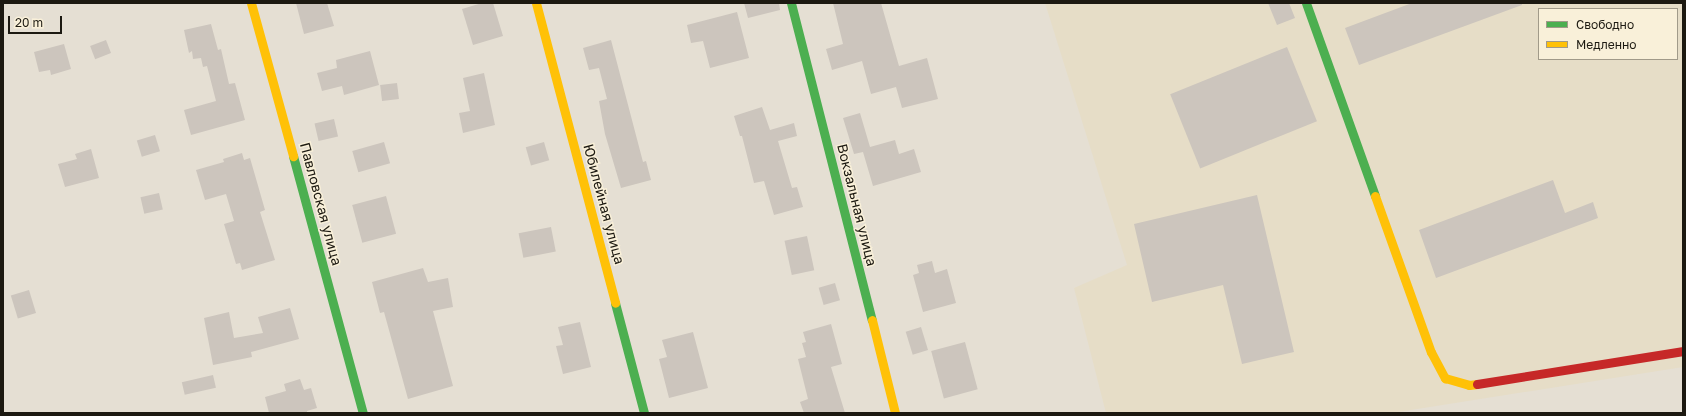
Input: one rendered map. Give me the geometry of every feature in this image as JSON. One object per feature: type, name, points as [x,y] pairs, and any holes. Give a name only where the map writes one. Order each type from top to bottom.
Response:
[{"type":"street","name":"Павловская улица","points":[[251,3],[363,413]]},
{"type":"street","name":"Юбилейная улица","points":[[536,3],[644,413]]},
{"type":"street","name":"Вокзальная улица","points":[[791,3],[895,413]]},
{"type":"street","points":[[1306,3],[1431,352],[1445,378],[1469,385],[1683,351]]},
{"type":"shaded area","points":[[1045,3],[1683,3],[1683,367],[1392,413],[1106,413],[1074,288],[1127,265]]},
{"type":"building","points":[[296,3],[327,3],[334,26],[304,34]]},
{"type":"building","points":[[482,3],[493,3],[503,36],[473,45],[462,9]]},
{"type":"building","points":[[744,3],[779,3],[780,10],[748,18]]},
{"type":"building","points":[[833,3],[881,3],[899,66],[927,58],[938,99],[902,108],[896,87],[871,94],[862,61],[832,70],[826,49],[843,44]]},
{"type":"building","points":[[1268,3],[1289,3],[1295,18],[1277,25]]},
{"type":"building","points":[[1412,3],[1522,3],[1522,5],[1359,65],[1345,28]]},
{"type":"building","points":[[737,12],[749,58],[710,68],[703,41],[691,43],[687,25]]},
{"type":"building","points":[[211,24],[218,50],[221,49],[229,84],[235,83],[245,120],[191,135],[184,110],[216,101],[207,66],[203,67],[201,58],[193,59],[192,51],[189,53],[184,30]]},
{"type":"building","points":[[106,40],[111,53],[95,59],[90,46]]},
{"type":"building","points":[[611,40],[643,162],[646,161],[651,180],[621,188],[605,134],[599,101],[607,99],[599,68],[589,70],[583,48]]},
{"type":"building","points":[[64,44],[71,69],[51,75],[50,70],[39,72],[34,52]]},
{"type":"building","points":[[1287,47],[1317,121],[1200,168],[1170,94]]},
{"type":"building","points":[[370,51],[379,85],[344,95],[342,86],[322,91],[317,73],[337,68],[336,60]]},
{"type":"building","points":[[484,73],[495,125],[463,133],[459,113],[470,111],[463,78]]},
{"type":"building","points":[[397,83],[399,99],[382,101],[380,85]]},
{"type":"building","points":[[762,107],[770,130],[794,123],[797,136],[778,141],[792,188],[797,187],[803,207],[774,215],[764,181],[754,183],[742,136],[740,136],[734,116]]},
{"type":"building","points":[[860,113],[870,147],[895,140],[899,154],[914,149],[921,172],[873,186],[863,152],[854,154],[843,118]]},
{"type":"building","points":[[334,119],[338,137],[319,141],[315,123]]},
{"type":"building","points":[[155,135],[160,151],[142,157],[137,141]]},
{"type":"building","points":[[384,142],[390,163],[358,172],[352,151]]},
{"type":"building","points":[[544,142],[549,160],[531,166],[526,147]]},
{"type":"building","points":[[91,149],[99,178],[65,187],[58,164],[77,159],[75,154]]},
{"type":"building","points":[[242,153],[244,160],[250,158],[265,210],[260,212],[275,260],[242,270],[240,263],[236,264],[224,224],[234,221],[226,194],[205,200],[196,170],[224,162],[223,159]]},
{"type":"building","points":[[1553,180],[1565,213],[1593,202],[1598,218],[1436,278],[1419,230]]},
{"type":"building","points":[[159,193],[163,210],[144,214],[140,197]]},
{"type":"building","points":[[1257,195],[1294,352],[1242,364],[1223,285],[1152,302],[1134,224]]},
{"type":"building","points":[[386,196],[396,234],[362,243],[352,205]]},
{"type":"building","points":[[551,227],[556,252],[523,258],[519,233]]},
{"type":"building","points":[[807,236],[814,270],[792,275],[785,241]]},
{"type":"building","points":[[932,261],[935,273],[947,269],[956,303],[923,312],[913,275],[919,273],[917,265]]},
{"type":"building","points":[[423,268],[428,282],[448,278],[453,307],[433,311],[453,386],[408,399],[384,312],[380,313],[372,282]]},
{"type":"building","points":[[835,283],[840,300],[824,305],[819,288]]},
{"type":"building","points":[[29,290],[36,313],[18,319],[11,296]]},
{"type":"building","points":[[290,308],[299,339],[251,352],[252,357],[213,365],[204,318],[229,312],[234,338],[263,333],[258,317]]},
{"type":"building","points":[[580,322],[591,367],[563,374],[556,346],[563,345],[558,327]]},
{"type":"building","points":[[831,324],[842,364],[831,367],[845,413],[804,413],[800,402],[808,399],[798,359],[806,357],[802,343],[806,342],[803,332]]},
{"type":"building","points":[[921,327],[928,350],[913,355],[906,332]]},
{"type":"building","points":[[693,332],[708,388],[669,398],[659,359],[667,357],[662,340]]},
{"type":"building","points":[[965,342],[978,389],[944,398],[931,351]]},
{"type":"building","points":[[213,375],[216,388],[185,395],[182,382]]},
{"type":"building","points":[[300,379],[304,390],[311,388],[317,408],[307,411],[307,413],[269,413],[265,397],[286,391],[284,384]]},
{"type":"traffic: fast","points":[[791,3],[872,320]]},
{"type":"traffic: fast","points":[[1306,3],[1375,196]]},
{"type":"traffic: fast","points":[[293,156],[363,413]]},
{"type":"traffic: fast","points":[[615,303],[644,413]]},
{"type":"traffic: slow","points":[[251,3],[293,156]]},
{"type":"traffic: slow","points":[[536,3],[615,303]]},
{"type":"traffic: slow","points":[[1375,196],[1431,352],[1445,378],[1469,385],[1477,384]]},
{"type":"traffic: slow","points":[[872,320],[895,413]]},
{"type":"traffic: jam","points":[[1477,384],[1683,351]]}]
